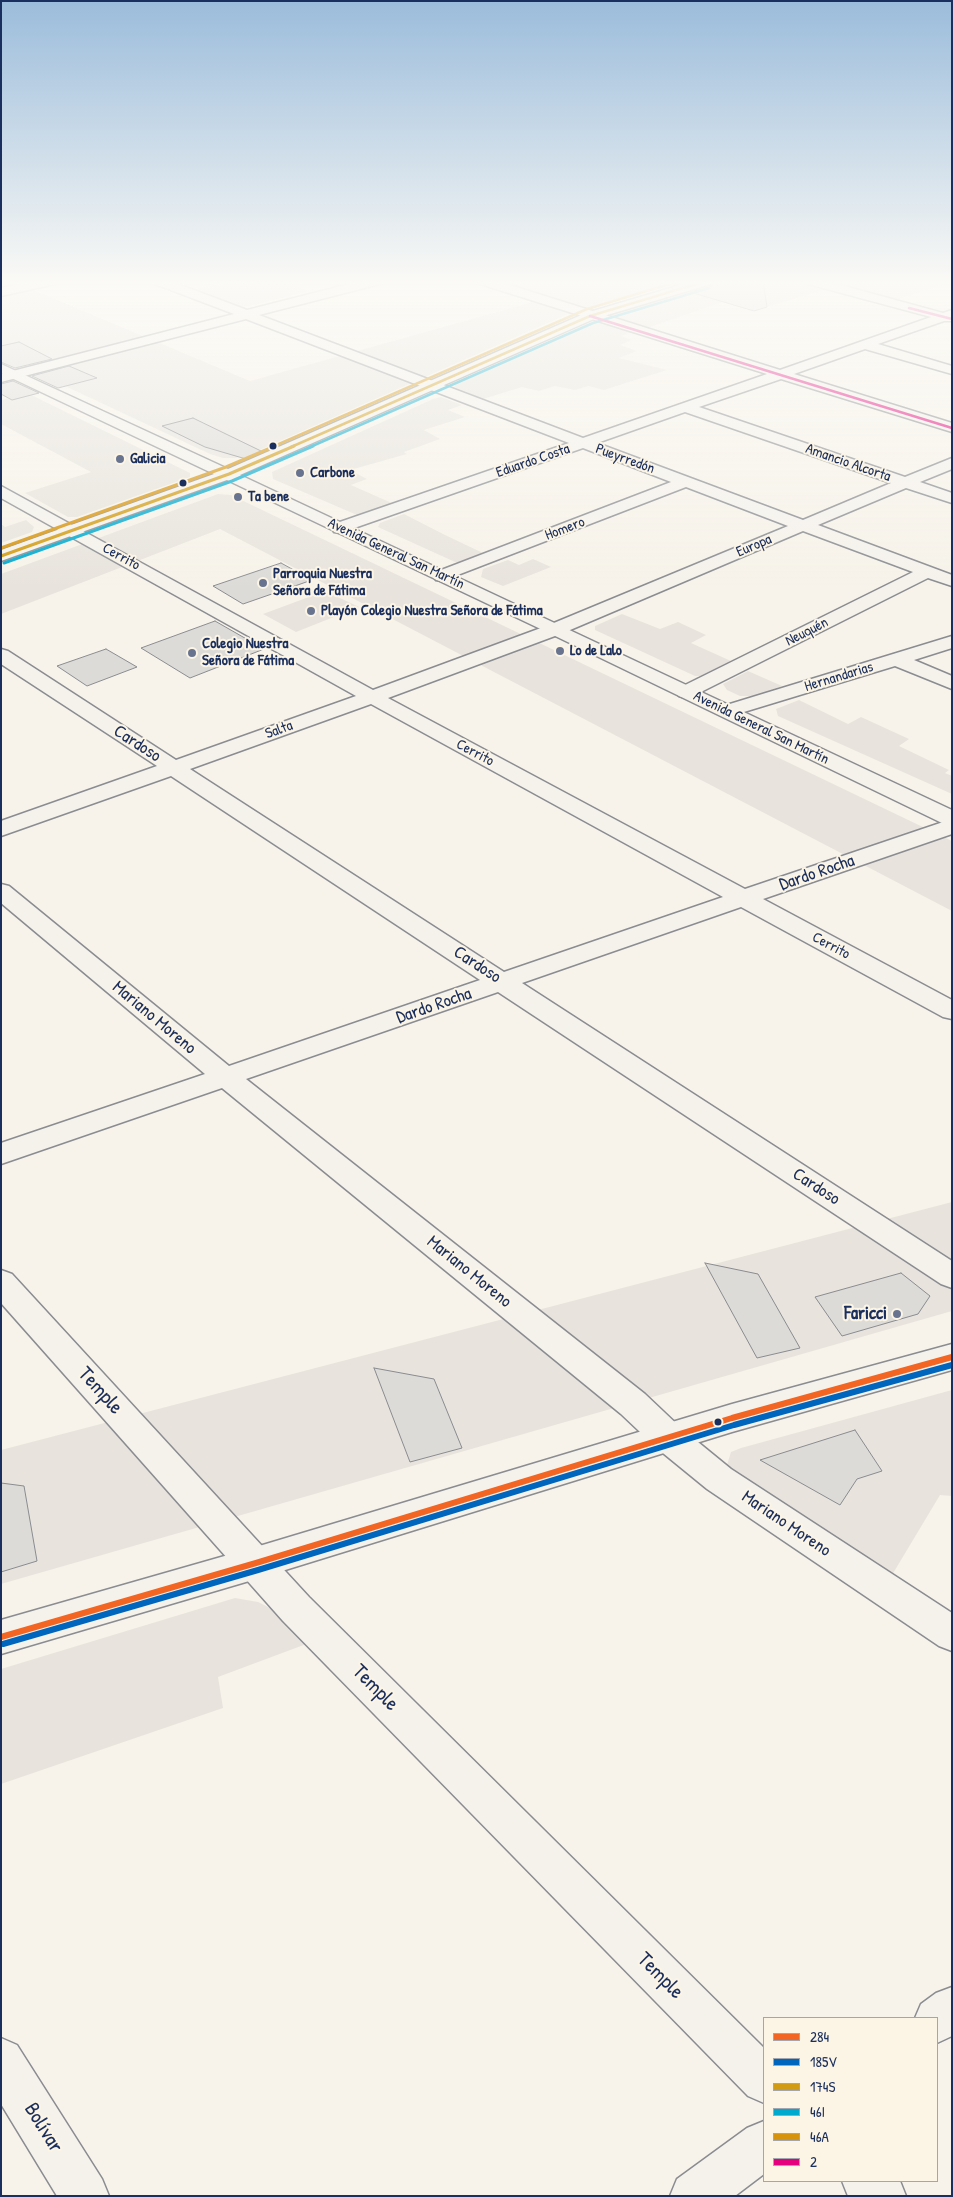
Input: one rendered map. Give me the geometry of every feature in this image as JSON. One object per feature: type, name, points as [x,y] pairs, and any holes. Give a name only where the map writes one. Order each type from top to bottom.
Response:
[{"type":"street","name":"Avenida General San Martín","points":[[27,384],[229,474],[952,819]]},
{"type":"street","name":"Pueyrredón","points":[[426,384],[952,581]]},
{"type":"street","points":[[1,556],[229,474],[438,384]]},
{"type":"street","name":"Eduardo Costa","points":[[340,528],[755,384]]},
{"type":"street","points":[[807,384],[952,428]]},
{"type":"street","name":"Amancio Alcorta","points":[[687,408],[952,498]]},
{"type":"street","name":"Europa","points":[[556,629],[952,463]]},
{"type":"street","name":"Homero","points":[[442,576],[687,481]]},
{"type":"street","name":"Cerrito","points":[[1,491],[372,697],[952,1011]]},
{"type":"street","name":"Neuquén","points":[[686,692],[927,572]]},
{"type":"street","name":"Salta","points":[[1,829],[372,697],[556,629]]},
{"type":"street","name":"Hernandarias","points":[[727,711],[952,642]]},
{"type":"street","name":"Cardoso","points":[[1,655],[952,1276]]},
{"type":"street","points":[[896,660],[952,683]]},
{"type":"street","name":"Dardo Rocha","points":[[1,1154],[227,1078],[952,826]]},
{"type":"street","name":"Mariano Moreno","points":[[1,891],[227,1078],[633,1404],[670,1439],[719,1479],[952,1634]]},
{"type":"street","name":"Temple","points":[[1,1282],[296,1609],[763,2079]]},
{"type":"street","points":[[1,1637],[670,1439],[732,1418],[952,1357]]},
{"type":"street","points":[[938,2019],[952,2008]]},
{"type":"street","name":"Bolívar","points":[[1,2061],[85,2196]]},
{"type":"street","points":[[694,2196],[763,2146]]},
{"type":"street","points":[[867,2182],[882,2196]]},
{"type":"shaded area","points":[[1,384],[9,384],[190,473],[190,477],[77,517],[68,517],[25,493],[91,472],[1,424],[1,400],[9,398],[1,394]]},
{"type":"shaded area","points":[[60,384],[410,384],[246,456],[223,458],[210,454]]},
{"type":"shaded area","points":[[456,384],[624,384],[604,390],[588,386],[575,390],[555,386],[539,391],[522,387],[483,399],[454,387]]},
{"type":"shaded area","points":[[441,397],[462,405],[448,410],[465,417],[424,430],[440,439],[404,452],[407,454],[350,470],[367,479],[351,485],[394,504],[357,515],[273,479],[272,472]]},
{"type":"shaded area","points":[[218,494],[231,495],[952,841],[952,911],[220,529],[1,614],[1,574]]},
{"type":"shaded area","points":[[404,514],[483,553],[461,562],[455,562],[378,527],[380,523]]},
{"type":"shaded area","points":[[26,520],[34,527],[32,532],[1,543],[1,524],[5,527]]},
{"type":"shaded area","points":[[533,559],[551,567],[503,586],[481,577],[483,569],[508,560],[519,565]]},
{"type":"shaded area","name":"Playón Colegio Nuestra Señora de Fátima","points":[[325,591],[359,607],[296,632],[263,614]]},
{"type":"shaded area","points":[[622,614],[660,629],[678,622],[706,635],[691,643],[731,661],[701,676],[695,676],[595,630],[595,626]]},
{"type":"shaded area","points":[[748,671],[782,686],[756,696],[740,696],[727,690],[723,684]]},
{"type":"shaded area","points":[[799,700],[848,724],[861,717],[909,739],[899,746],[949,770],[945,773],[952,776],[952,794],[778,716],[776,709]]},
{"type":"shaded area","points":[[952,1202],[952,1311],[1,1584],[1,1450]]},
{"type":"shaded area","points":[[952,1390],[952,1496],[940,1495],[889,1580],[732,1473],[727,1465],[731,1452],[741,1448]]},
{"type":"shaded area","points":[[235,1598],[258,1602],[270,1608],[309,1643],[218,1677],[223,1708],[1,1784],[1,1669]]},
{"type":"building","points":[[1,384],[18,384],[39,393],[12,400],[1,394]]},
{"type":"building","points":[[48,384],[75,384],[58,388]]},
{"type":"building","points":[[193,418],[261,451],[261,453],[246,459],[205,447],[162,426]]},
{"type":"building","name":"Parroquia Nuestra Señora de Fátima","points":[[281,563],[312,580],[243,604],[213,586]]},
{"type":"building","name":"Colegio Nuestra Señora de Fátima","points":[[215,621],[264,649],[190,678],[141,648]]},
{"type":"building","points":[[106,649],[137,667],[87,686],[57,666]]},
{"type":"building","points":[[705,1263],[758,1274],[800,1348],[757,1358]]},
{"type":"building","points":[[901,1273],[930,1296],[918,1314],[842,1336],[815,1297]]},
{"type":"building","points":[[374,1368],[434,1379],[462,1448],[410,1462]]},
{"type":"building","points":[[855,1430],[882,1471],[857,1479],[840,1505],[760,1460]]},
{"type":"building","points":[[1,1483],[24,1486],[37,1561],[1,1572]]},
{"type":"transit line","name":"46A","points":[[1,548],[226,467],[417,384]]},
{"type":"transit line","name":"174S","points":[[1,556],[229,474],[436,384]]},
{"type":"transit line","name":"46I","points":[[4,563],[232,481],[455,384]]},
{"type":"transit line","name":"2","points":[[808,384],[952,428]]},
{"type":"transit line","name":"284","points":[[1,1637],[256,1563],[732,1418],[952,1357]]},
{"type":"transit line","name":"185V","points":[[3,1644],[258,1570],[734,1425],[952,1365]]},
{"type":"place","name":"Galicia","points":[[120,459]]},
{"type":"place","name":"Carbone","points":[[300,473]]},
{"type":"place","name":"Ta bene","points":[[238,497]]},
{"type":"place","name":"Parroquia Nuestra Señora de Fátima","points":[[263,583]]},
{"type":"place","name":"Playón Colegio Nuestra Señora de Fátima","points":[[311,611]]},
{"type":"place","name":"Lo de Lalo","points":[[560,651]]},
{"type":"place","name":"Colegio Nuestra Señora de Fátima","points":[[192,653]]},
{"type":"place","name":"Faricci","points":[[897,1314]]}]
